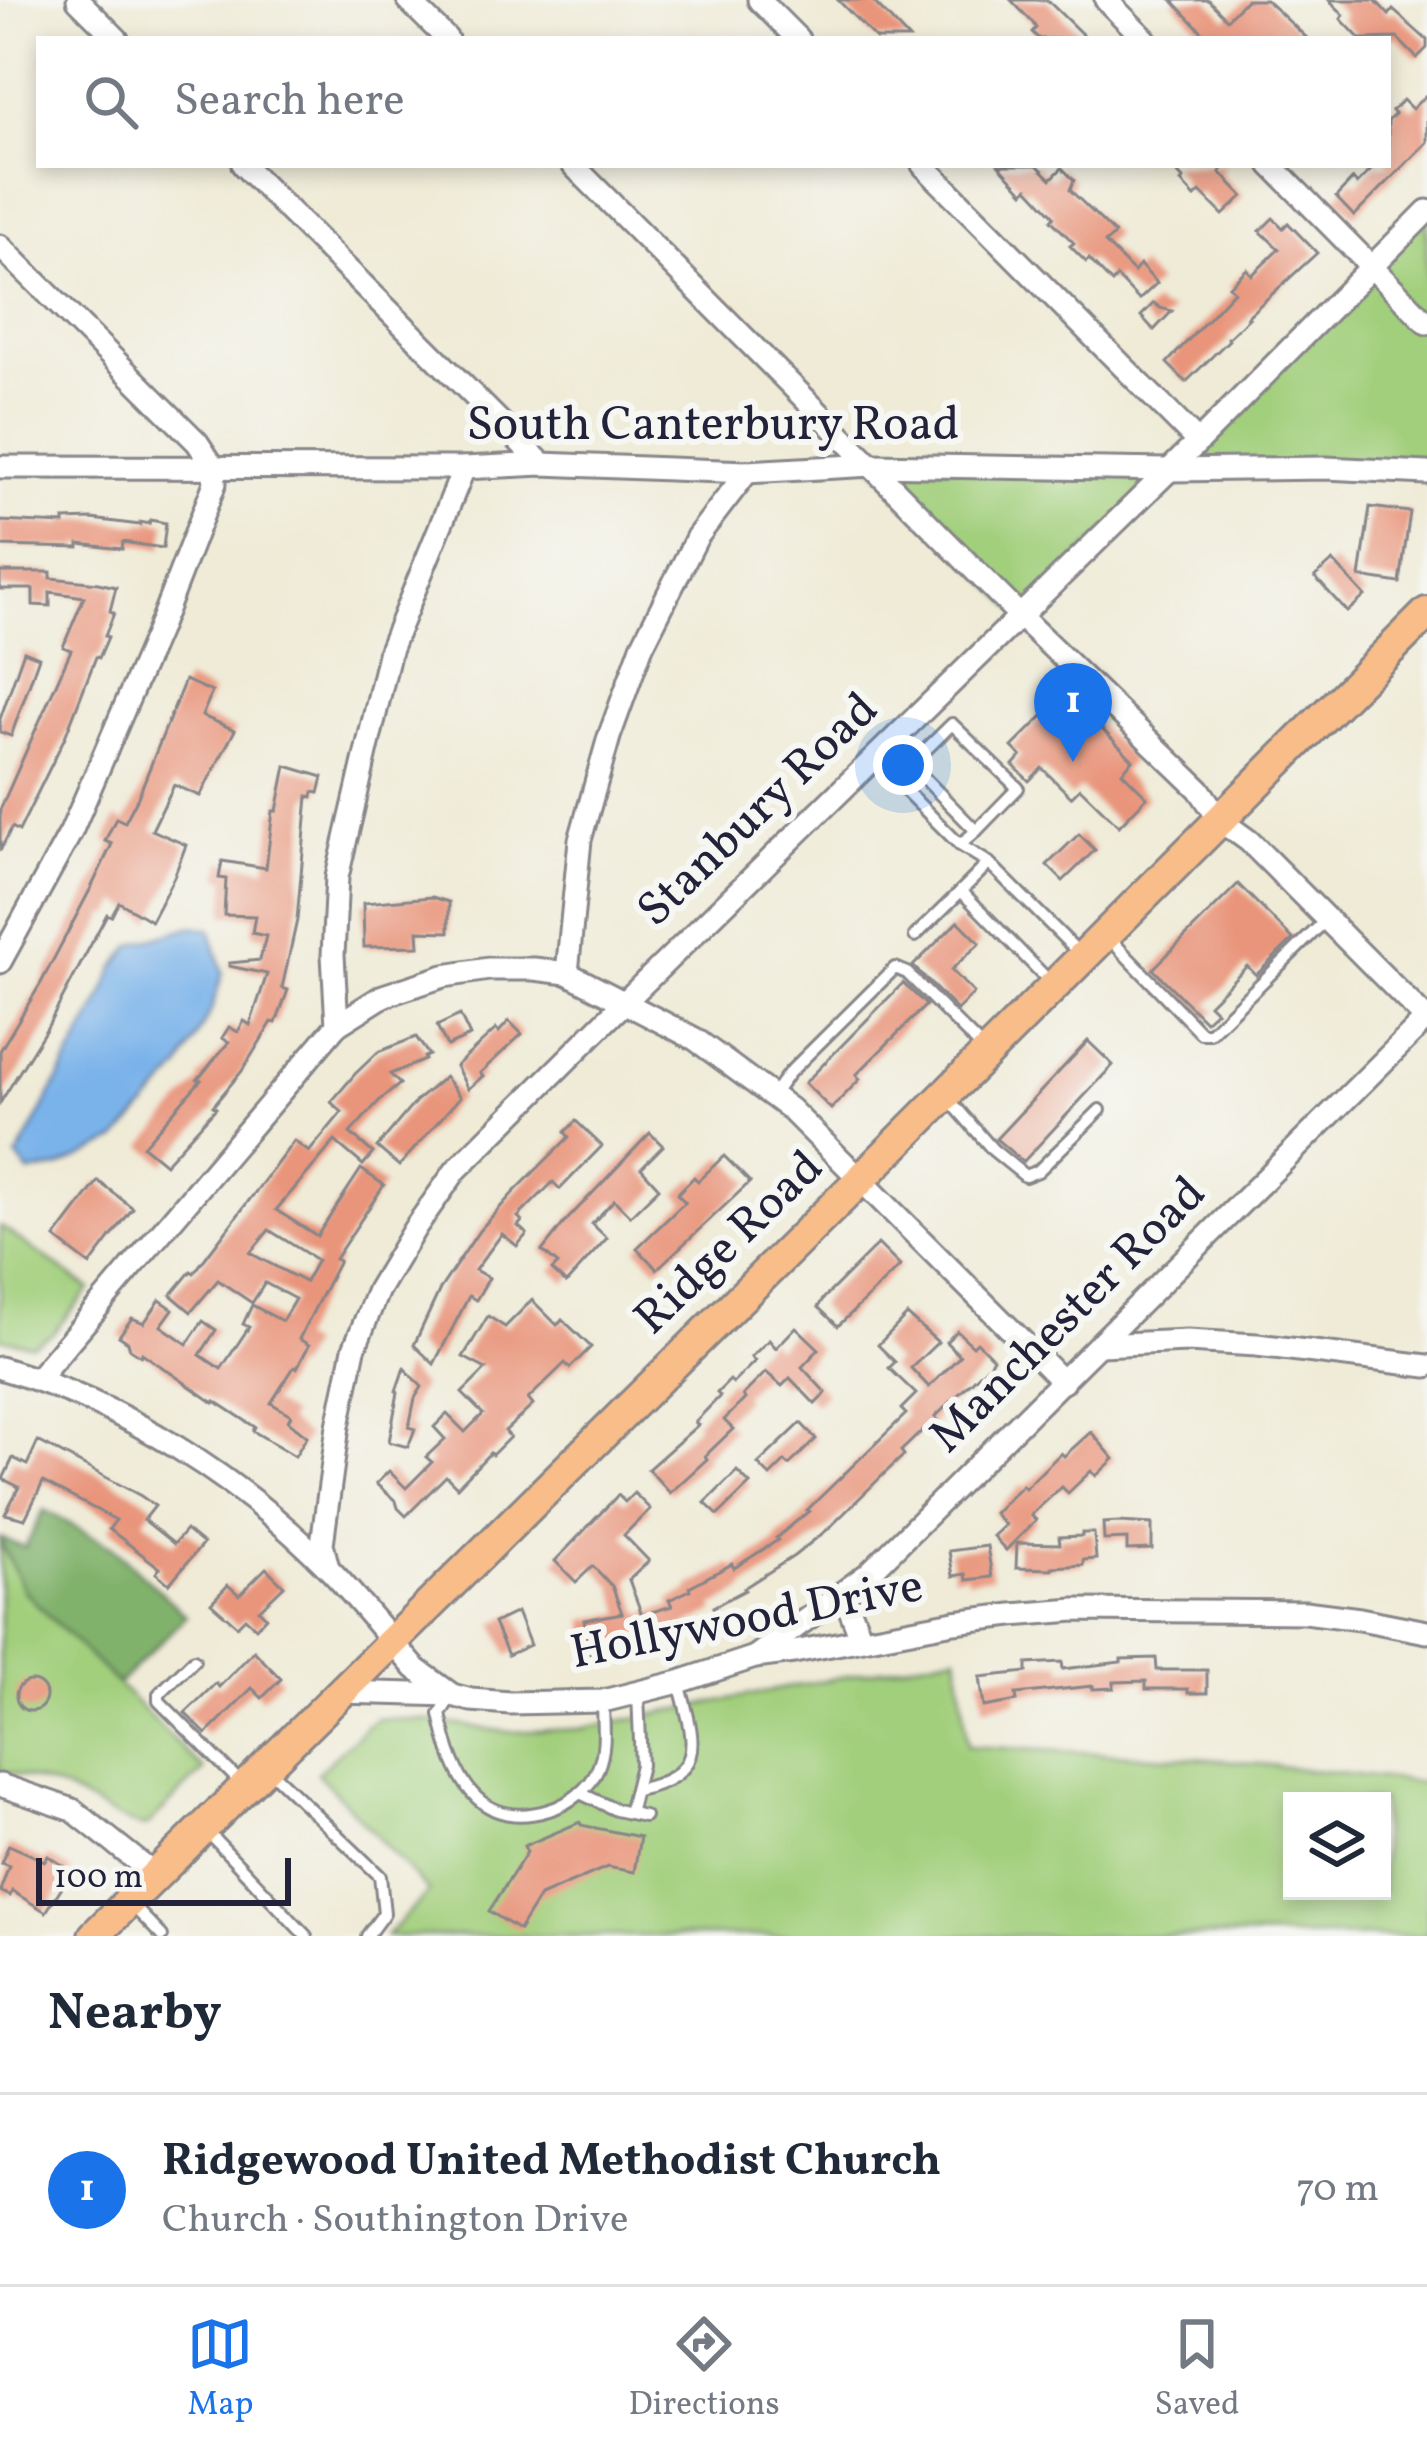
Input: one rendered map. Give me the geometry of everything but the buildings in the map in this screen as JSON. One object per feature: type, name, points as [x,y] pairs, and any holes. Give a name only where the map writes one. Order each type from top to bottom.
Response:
[{"type":"main road","name":"Ridge Road","points":[[94,1936],[1427,614]]},
{"type":"street","points":[[78,0],[114,36]]},
{"type":"street","points":[[408,0],[444,36]]},
{"type":"street","points":[[759,0],[795,36]]},
{"type":"street","points":[[1106,0],[1142,36]]},
{"type":"street","points":[[246,168],[542,464]]},
{"type":"street","points":[[576,168],[1199,789],[1220,820],[1249,841],[1427,1019]]},
{"type":"street","points":[[926,168],[1198,442]]},
{"type":"street","points":[[1274,168],[1427,323]]},
{"type":"street","name":"Stanbury Road","points":[[328,1568],[322,1544],[354,1349],[378,1290],[456,1170],[1427,212]]},
{"type":"street","points":[[0,246],[196,442],[213,466],[215,483],[89,792],[0,962]]},
{"type":"street","name":"South Canterbury Road","points":[[0,467],[542,464],[747,472],[873,465],[1427,473]]},
{"type":"street","points":[[337,1025],[333,955],[337,877],[390,650],[464,468]]},
{"type":"street","points":[[567,973],[580,840],[615,719],[642,646],[697,537],[747,472]]},
{"type":"street","points":[[37,1379],[337,1025],[382,996],[444,976],[534,969],[567,973],[695,1039],[790,1109],[1063,1382]]},
{"type":"street","name":"Manchester Road","points":[[755,1657],[868,1574],[1427,1019]]},
{"type":"street","points":[[1100,1345],[1187,1341],[1257,1345],[1427,1366]]},
{"type":"street","points":[[0,1368],[37,1379],[194,1457],[263,1508],[328,1568],[415,1668],[452,1695]]},
{"type":"street","points":[[844,1594],[861,1638]]},
{"type":"street","name":"Hollywood Drive","points":[[339,1692],[452,1695],[511,1703],[603,1701],[755,1657],[1012,1615],[1117,1610],[1305,1612],[1427,1632]]},
{"type":"street","points":[[0,1786],[73,1810],[156,1876]]},
{"type":"lane","points":[[960,845],[1018,788],[952,724],[895,780],[960,845],[989,863],[1201,1034],[1210,1034],[1327,918]]},
{"type":"lane","points":[[890,742],[976,830]]},
{"type":"lane","points":[[915,936],[989,863]]},
{"type":"lane","points":[[961,892],[1054,986]]},
{"type":"lane","points":[[772,1096],[789,1073],[895,968],[908,973],[987,1053]]},
{"type":"lane","points":[[945,1095],[993,1150],[1025,1176],[1039,1171],[1100,1110]]},
{"type":"lane","points":[[194,1660],[159,1694],[159,1702],[380,1876],[384,1913],[367,1936]]},
{"type":"lane","points":[[636,1790],[666,1780],[689,1761],[692,1738],[679,1682]]},
{"type":"lane","points":[[629,1813],[641,1765],[638,1694]]},
{"type":"lane","points":[[452,1695],[440,1714],[447,1749],[460,1777],[485,1804],[503,1814],[529,1815],[556,1808],[580,1793],[599,1767],[603,1701]]},
{"type":"lane","points":[[580,1793],[616,1810],[644,1816]]},
{"type":"lane","points":[[204,1828],[306,1936]]},
{"type":"lane","points":[[129,1902],[162,1936]]},
{"type":"green space","points":[[1427,211],[1427,473],[1170,470]]},
{"type":"green space","points":[[873,465],[1170,470],[1019,614]]},
{"type":"green space","points":[[0,1226],[90,1289],[52,1334],[32,1345],[0,1338]]},
{"type":"green space","points":[[44,1510],[114,1548],[186,1616],[118,1684],[25,1592],[0,1541],[25,1548]]},
{"type":"green space","points":[[0,1541],[25,1592],[204,1770],[146,1827],[121,1820],[53,1786],[0,1771]]},
{"type":"green space","points":[[957,1654],[968,1746],[1224,1760],[1427,1783],[1427,1936],[386,1936],[429,1892],[317,1773],[376,1718],[508,1732],[580,1729]]},
{"type":"water","points":[[193,926],[210,929],[223,972],[212,1008],[181,1068],[117,1140],[57,1168],[29,1173],[17,1157],[115,967],[132,945]]},
{"type":"place","name":"Ridgewood United Methodist Church","points":[[1073,762]]}]
